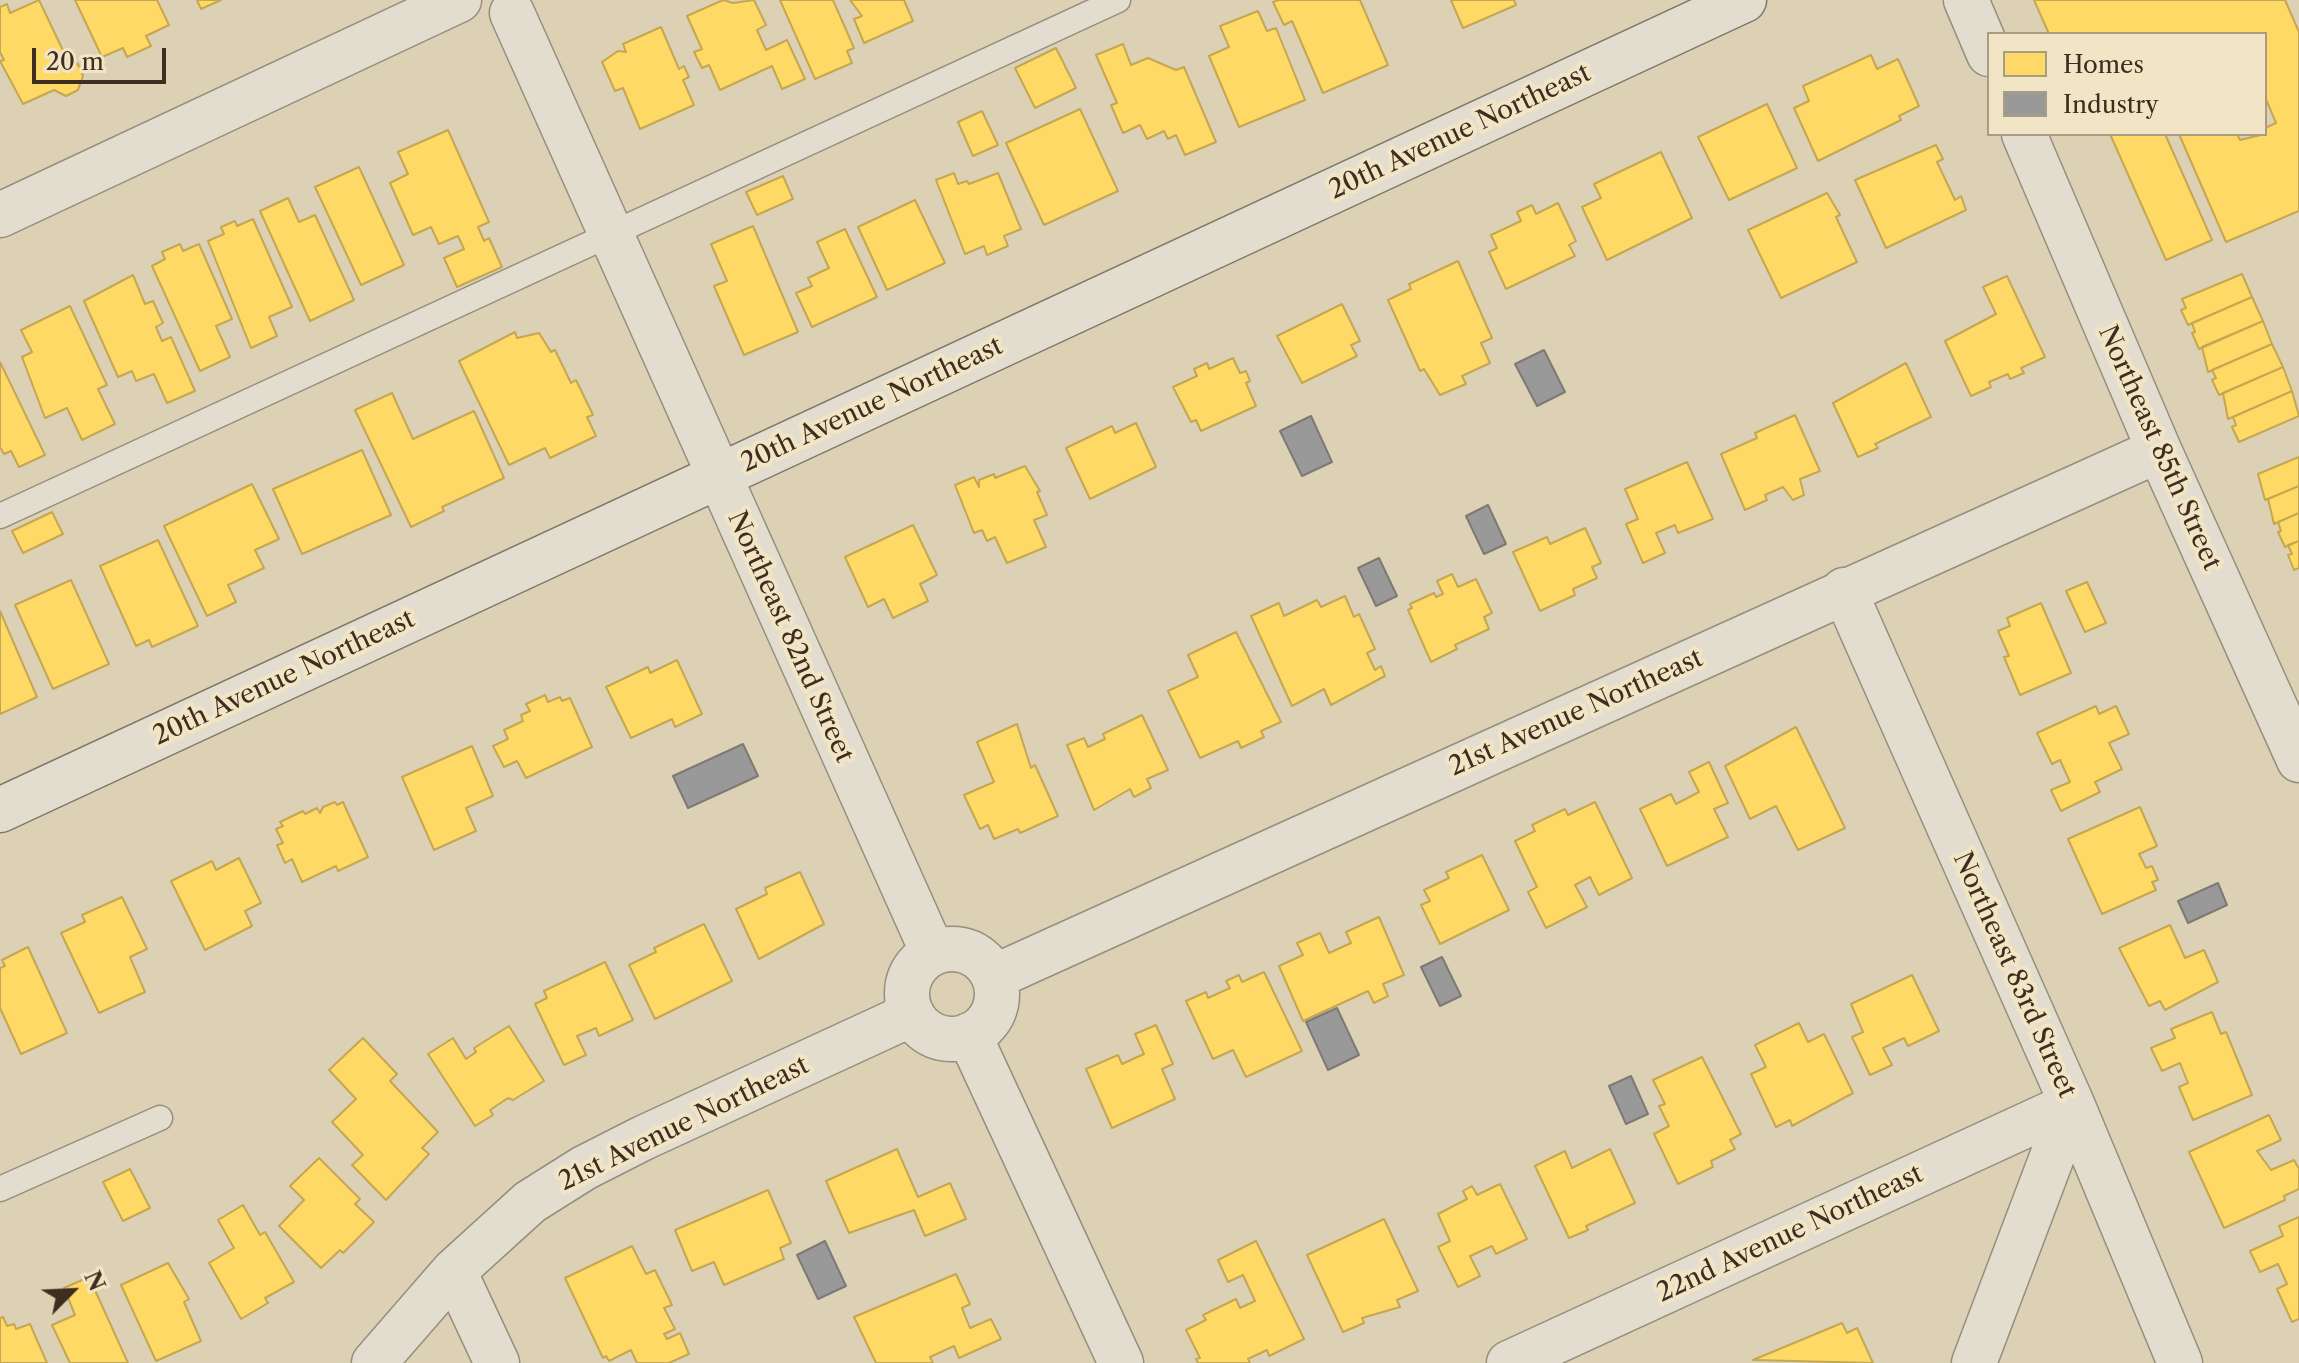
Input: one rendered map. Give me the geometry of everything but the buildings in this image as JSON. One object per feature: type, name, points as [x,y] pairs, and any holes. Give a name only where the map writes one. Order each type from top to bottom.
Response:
[{"type":"street","points":[[0,215],[459,0]]},
{"type":"street","points":[[468,0],[484,14],[496,17],[519,7]]},
{"type":"street","name":"20th Avenue Northeast","points":[[0,810],[1744,0]]},
{"type":"street","points":[[1966,0],[1987,49]]},
{"type":"street","name":"Northeast 82nd Street","points":[[519,7],[609,234],[933,953]]},
{"type":"street","name":"Northeast 85th Street","points":[[2025,136],[2159,450],[2299,760]]},
{"type":"street","name":"21st Avenue Northeast","points":[[994,977],[2159,450]]},
{"type":"street","name":"Northeast 83rd Street","points":[[1844,590],[2072,1104],[2180,1363]]},
{"type":"street","points":[[957,949],[970,953],[983,961],[994,977],[996,1004],[990,1018],[969,1035],[950,1039],[935,1035],[923,1028],[912,1014],[907,989],[911,975],[933,953],[957,949]]},
{"type":"street","name":"21st Avenue Northeast","points":[[374,1363],[454,1271],[530,1202],[584,1168],[912,1014]]},
{"type":"street","points":[[969,1035],[1121,1363]]},
{"type":"street","points":[[1974,1363],[2072,1104]]},
{"type":"street","name":"22nd Avenue Northeast","points":[[1509,1363],[2072,1104]]},
{"type":"street","points":[[454,1271],[497,1363]]},
{"type":"lane","points":[[0,516],[1118,0]]},
{"type":"lane","points":[[0,1189],[160,1118]]}]
